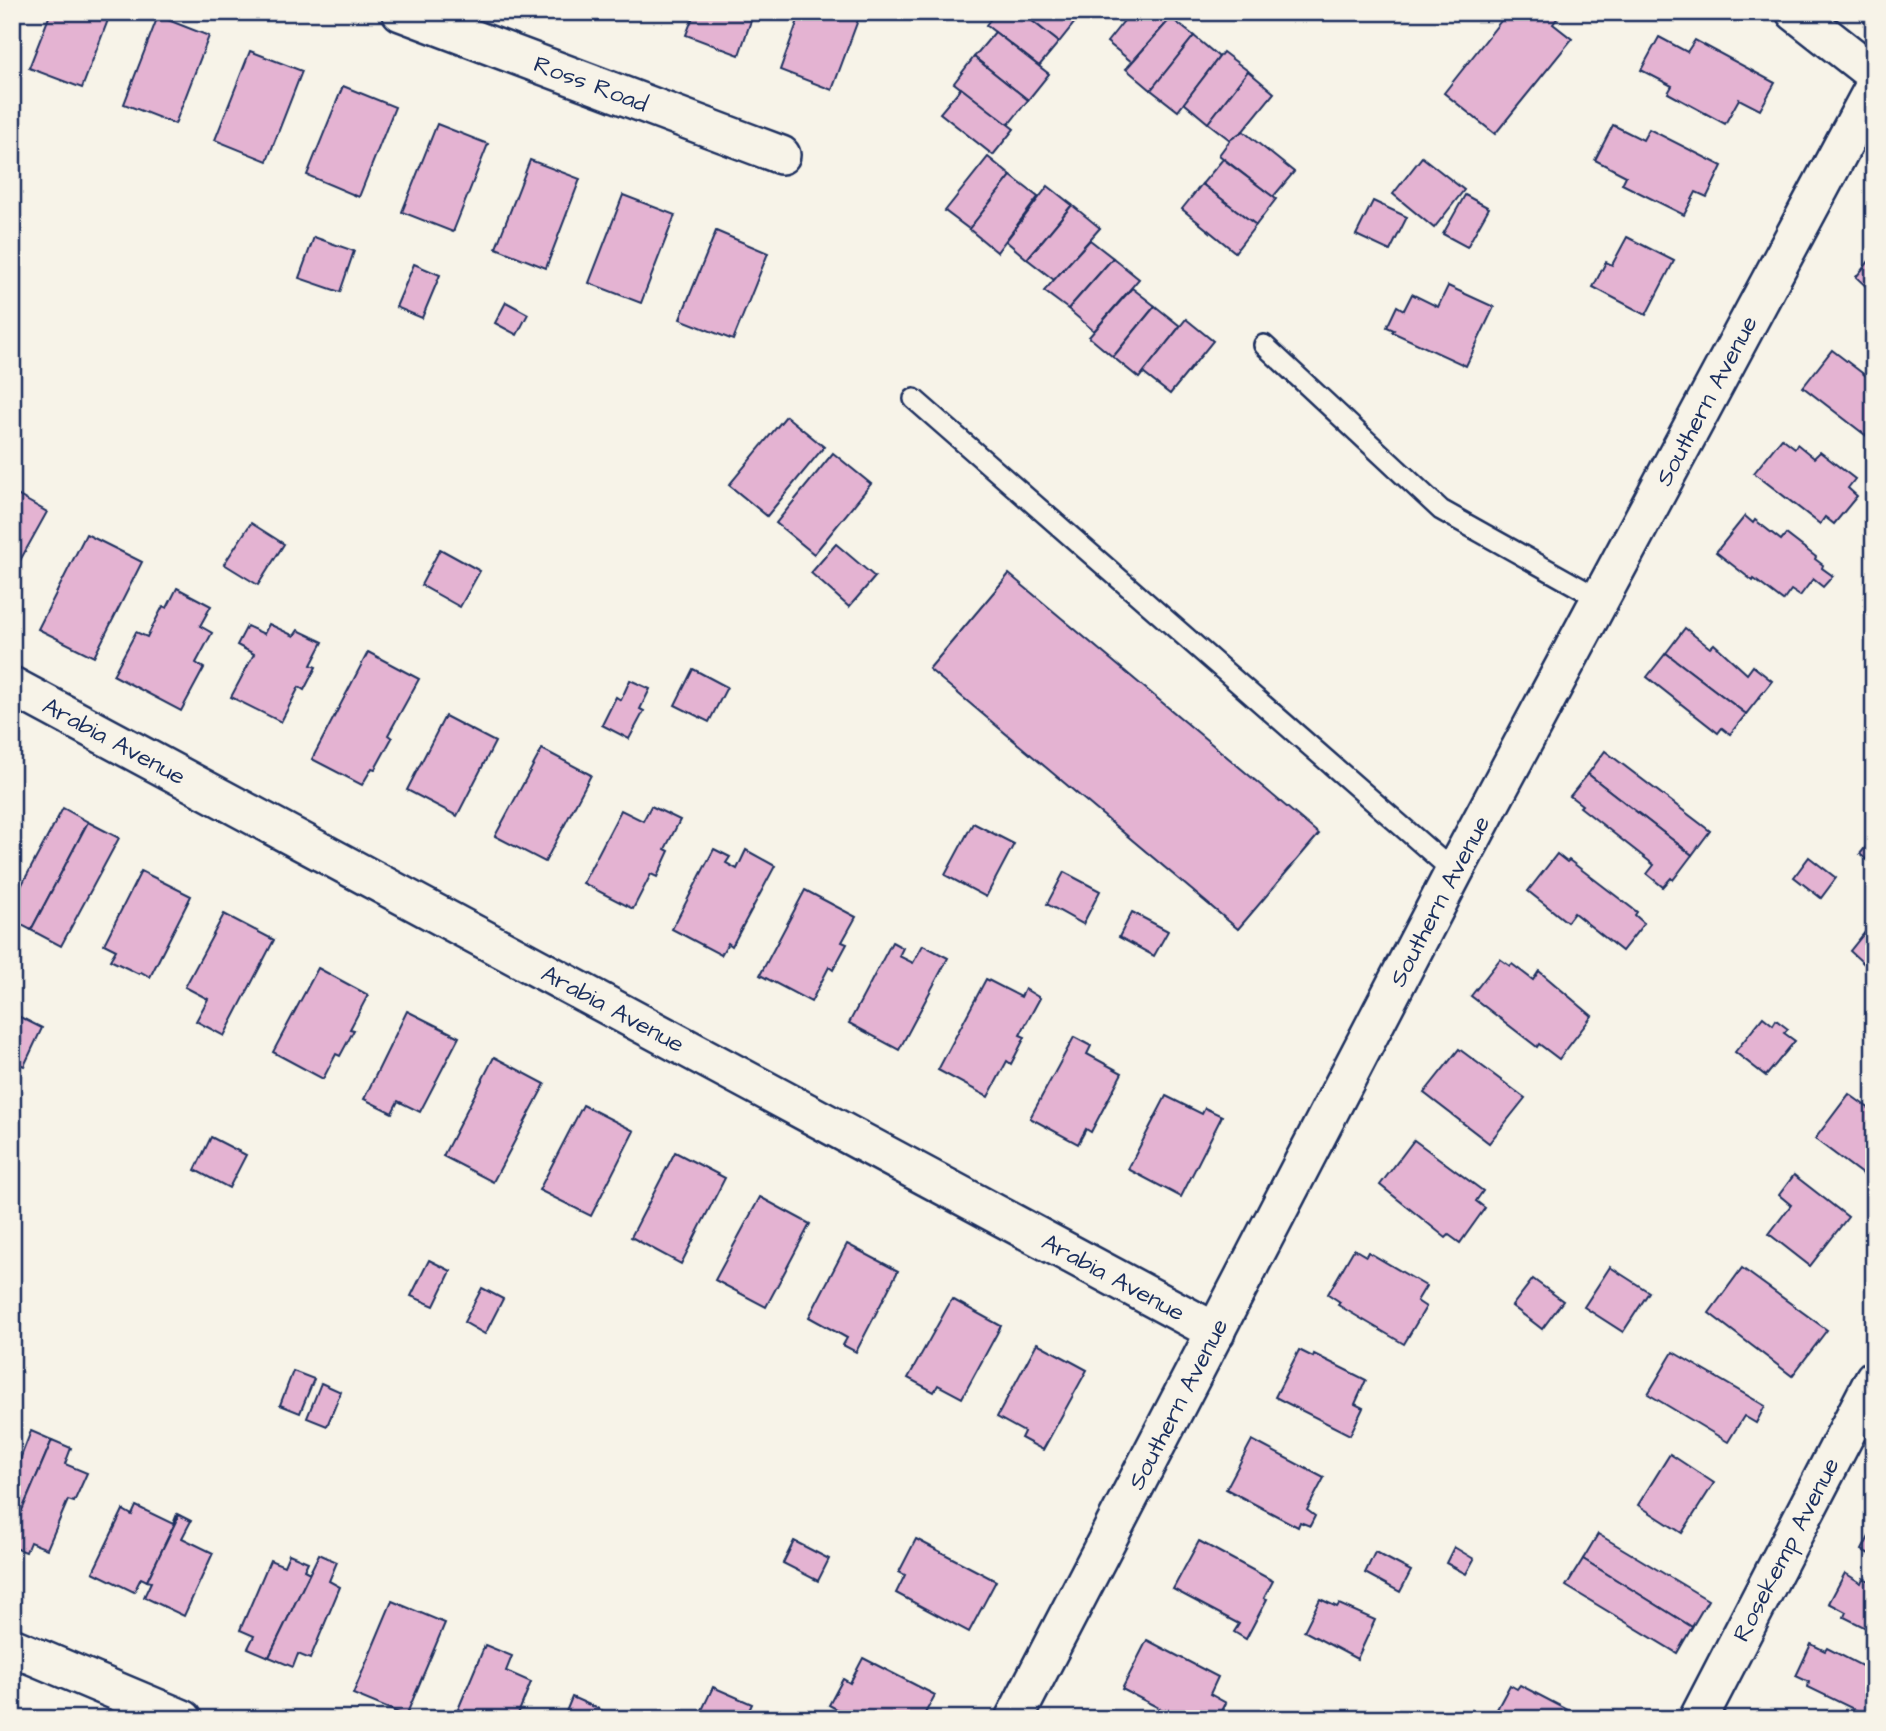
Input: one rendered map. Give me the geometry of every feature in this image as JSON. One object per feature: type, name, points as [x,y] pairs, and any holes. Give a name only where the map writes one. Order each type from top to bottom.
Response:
[{"type":"street","name":"Ross Road","points":[[401,12],[781,155]]},
{"type":"street","points":[[1795,12],[1874,74]]},
{"type":"street","name":"Southern Avenue","points":[[1014,1719],[1454,872],[1874,87]]},
{"type":"street","name":"Arabia Avenue","points":[[12,686],[1216,1332]]},
{"type":"street","name":"Rosekemp Avenue","points":[[1698,1719],[1874,1379]]},
{"type":"street","points":[[12,1647],[183,1719]]},
{"type":"lane","points":[[1264,345],[1441,510],[1600,598]]},
{"type":"lane","points":[[914,399],[1454,872]]},
{"type":"building","points":[[51,12],[111,12],[82,88],[29,68]]},
{"type":"building","points":[[695,12],[754,12],[739,55],[686,35]]},
{"type":"building","points":[[801,12],[861,12],[832,90],[780,70]]},
{"type":"building","points":[[996,12],[1021,12],[1059,42],[1039,66],[986,25]]},
{"type":"building","points":[[1021,12],[1074,12],[1079,17],[1059,42]]},
{"type":"building","points":[[1131,12],[1176,12],[1132,62],[1107,42]]},
{"type":"building","points":[[1508,12],[1562,12],[1553,24],[1572,39],[1495,134],[1444,93]]},
{"type":"building","points":[[158,16],[209,36],[175,124],[124,104]]},
{"type":"building","points":[[1171,18],[1194,36],[1151,90],[1126,69]]},
{"type":"building","points":[[995,32],[1049,74],[1028,100],[974,57]]},
{"type":"building","points":[[1194,36],[1219,57],[1178,111],[1151,90]]},
{"type":"building","points":[[1659,37],[1687,52],[1695,40],[1775,83],[1760,110],[1739,99],[1725,124],[1668,93],[1672,86],[1641,70]]},
{"type":"building","points":[[250,51],[302,71],[267,161],[215,140]]},
{"type":"building","points":[[1223,52],[1248,71],[1208,123],[1184,103]]},
{"type":"building","points":[[974,57],[1028,100],[1008,125],[954,83]]},
{"type":"building","points":[[1248,71],[1274,93],[1243,131],[1230,140],[1208,123]]},
{"type":"building","points":[[343,86],[395,107],[359,197],[307,175]]},
{"type":"building","points":[[961,88],[1014,129],[993,155],[940,113]]},
{"type":"building","points":[[437,124],[488,144],[453,232],[402,212]]},
{"type":"building","points":[[1613,125],[1643,140],[1649,129],[1722,166],[1707,197],[1696,192],[1684,215],[1622,184],[1626,176],[1595,160]]},
{"type":"building","points":[[1243,131],[1294,172],[1273,197],[1219,155],[1230,140]]},
{"type":"building","points":[[988,157],[1011,176],[969,229],[945,211]]},
{"type":"building","points":[[1422,157],[1464,190],[1434,228],[1393,194]]},
{"type":"building","points":[[1223,159],[1276,199],[1256,225],[1202,184]]},
{"type":"building","points":[[530,160],[580,179],[546,268],[496,248]]},
{"type":"building","points":[[1011,176],[1038,197],[997,252],[969,229]]},
{"type":"building","points":[[1202,184],[1256,225],[1235,252],[1182,209]]},
{"type":"building","points":[[1048,186],[1072,205],[1027,259],[1006,241]]},
{"type":"building","points":[[623,195],[675,215],[641,303],[589,283]]},
{"type":"building","points":[[1465,195],[1489,208],[1467,247],[1443,234]]},
{"type":"building","points":[[1373,201],[1407,217],[1390,251],[1356,235]]},
{"type":"building","points":[[1072,205],[1100,228],[1054,280],[1027,259]]},
{"type":"building","points":[[716,231],[768,253],[733,340],[680,319]]},
{"type":"building","points":[[314,237],[354,251],[340,292],[299,278]]},
{"type":"building","points":[[1627,237],[1674,261],[1646,315],[1593,287],[1606,262],[1612,265]]},
{"type":"building","points":[[1090,240],[1113,258],[1068,309],[1044,291]]},
{"type":"building","points":[[1874,255],[1874,294],[1856,277]]},
{"type":"building","points":[[1113,258],[1139,279],[1094,331],[1068,309]]},
{"type":"building","points":[[414,264],[440,275],[422,318],[396,307]]},
{"type":"building","points":[[1448,286],[1494,307],[1466,366],[1392,332],[1394,330],[1387,327],[1397,306],[1404,310],[1412,294],[1438,307]]},
{"type":"building","points":[[1132,288],[1155,306],[1113,357],[1089,337]]},
{"type":"building","points":[[506,302],[528,314],[517,335],[495,323]]},
{"type":"building","points":[[1155,306],[1180,326],[1139,378],[1113,357]]},
{"type":"building","points":[[1186,319],[1213,341],[1170,394],[1143,373]]},
{"type":"building","points":[[1832,350],[1874,382],[1873,441],[1803,387]]},
{"type":"building","points":[[786,416],[824,447],[767,516],[729,485]]},
{"type":"building","points":[[1782,438],[1795,448],[1797,444],[1814,458],[1820,452],[1855,479],[1848,488],[1857,496],[1834,524],[1825,517],[1820,524],[1754,473]]},
{"type":"building","points":[[833,453],[871,484],[814,554],[776,523]]},
{"type":"building","points":[[12,492],[47,512],[12,575]]},
{"type":"building","points":[[1745,516],[1753,523],[1755,520],[1781,540],[1786,534],[1816,557],[1823,565],[1822,568],[1833,576],[1823,587],[1813,579],[1800,596],[1791,590],[1783,601],[1754,579],[1753,581],[1716,552]]},
{"type":"building","points":[[251,523],[284,544],[258,585],[224,564]]},
{"type":"building","points":[[86,534],[142,562],[94,657],[38,629]]},
{"type":"building","points":[[836,544],[875,577],[849,607],[811,573]]},
{"type":"building","points":[[440,549],[480,571],[460,607],[421,585]]},
{"type":"building","points":[[1009,574],[1319,834],[1238,929],[929,669]]},
{"type":"building","points":[[177,588],[211,606],[200,626],[212,633],[196,663],[204,668],[181,711],[113,675],[136,632],[147,637],[163,606],[167,608]]},
{"type":"building","points":[[269,624],[294,636],[298,630],[323,642],[311,665],[316,667],[304,690],[299,687],[281,722],[231,697],[254,654],[237,645],[247,626],[264,634]]},
{"type":"building","points":[[1685,628],[1710,648],[1714,644],[1747,674],[1753,666],[1772,681],[1746,714],[1666,653]]},
{"type":"building","points":[[368,652],[419,679],[388,735],[392,738],[375,769],[372,768],[362,785],[312,759]]},
{"type":"building","points":[[1666,653],[1746,714],[1730,734],[1722,728],[1718,733],[1647,677]]},
{"type":"building","points":[[693,669],[727,687],[709,722],[675,705]]},
{"type":"building","points":[[630,680],[650,689],[640,709],[644,711],[629,739],[602,725],[616,697],[621,700]]},
{"type":"building","points":[[445,716],[495,742],[457,816],[407,790]]},
{"type":"building","points":[[542,749],[591,775],[545,862],[495,836]]},
{"type":"building","points":[[1605,751],[1710,831],[1692,855],[1588,774]]},
{"type":"building","points":[[1588,774],[1692,855],[1673,880],[1671,878],[1663,887],[1647,874],[1654,865],[1580,807],[1582,805],[1570,796]]},
{"type":"building","points":[[651,806],[680,820],[665,849],[669,851],[657,877],[651,874],[633,909],[583,883],[621,810],[643,821]]},
{"type":"building","points":[[63,808],[88,822],[31,930],[12,920],[12,903]]},
{"type":"building","points":[[88,822],[119,838],[61,946],[31,930]]},
{"type":"building","points":[[973,823],[1014,844],[986,897],[945,875]]},
{"type":"building","points":[[1874,837],[1874,866],[1860,854]]},
{"type":"building","points":[[714,849],[730,857],[726,863],[737,869],[746,850],[775,866],[732,946],[728,943],[721,955],[672,929]]},
{"type":"building","points":[[1557,854],[1567,862],[1569,860],[1637,912],[1635,915],[1644,923],[1622,951],[1574,913],[1567,922],[1528,891]]},
{"type":"building","points":[[1809,857],[1836,878],[1821,898],[1794,877]]},
{"type":"building","points":[[141,871],[191,896],[150,977],[110,960],[116,950],[104,944]]},
{"type":"building","points":[[1064,872],[1100,891],[1083,924],[1047,904]]},
{"type":"building","points":[[805,890],[856,917],[842,942],[847,944],[833,970],[829,967],[811,1002],[760,975]]},
{"type":"building","points":[[1132,912],[1168,931],[1154,956],[1119,937]]},
{"type":"building","points":[[224,914],[274,940],[224,1036],[196,1021],[208,999],[185,987]]},
{"type":"building","points":[[1866,931],[1874,938],[1874,973],[1850,951]]},
{"type":"building","points":[[892,942],[903,948],[899,956],[913,963],[923,945],[948,958],[899,1050],[849,1023]]},
{"type":"building","points":[[1500,959],[1510,966],[1512,964],[1533,980],[1539,971],[1592,1016],[1559,1059],[1539,1044],[1537,1047],[1471,996]]},
{"type":"building","points":[[318,968],[368,995],[350,1029],[354,1030],[340,1056],[336,1054],[323,1079],[273,1052]]},
{"type":"building","points":[[986,979],[1021,997],[1025,989],[1040,998],[1020,1035],[1025,1037],[1011,1064],[1007,1061],[988,1097],[938,1070]]},
{"type":"building","points":[[407,1011],[459,1037],[420,1112],[398,1101],[392,1113],[364,1099]]},
{"type":"building","points":[[12,1013],[42,1028],[24,1066],[12,1061]]},
{"type":"building","points":[[1763,1017],[1773,1025],[1776,1020],[1788,1029],[1784,1033],[1795,1041],[1766,1076],[1735,1052]]},
{"type":"building","points":[[1074,1037],[1091,1046],[1087,1054],[1122,1073],[1091,1132],[1086,1129],[1078,1144],[1030,1118]]},
{"type":"building","points":[[1459,1049],[1525,1098],[1489,1143],[1424,1093]]},
{"type":"building","points":[[494,1057],[545,1084],[493,1182],[443,1156]]},
{"type":"building","points":[[1849,1094],[1874,1112],[1874,1183],[1815,1139]]},
{"type":"building","points":[[1166,1096],[1202,1114],[1205,1108],[1222,1116],[1181,1197],[1128,1169]]},
{"type":"building","points":[[583,1105],[634,1131],[591,1216],[539,1190]]},
{"type":"building","points":[[211,1137],[246,1155],[229,1188],[195,1170]]},
{"type":"building","points":[[1414,1140],[1483,1191],[1476,1201],[1485,1208],[1460,1243],[1449,1235],[1446,1238],[1380,1185]]},
{"type":"building","points":[[675,1152],[725,1178],[681,1264],[631,1237]]},
{"type":"building","points":[[1794,1175],[1848,1217],[1810,1266],[1769,1234],[1791,1205],[1779,1195]]},
{"type":"building","points":[[760,1197],[810,1224],[766,1307],[715,1280]]},
{"type":"building","points":[[847,1244],[898,1271],[856,1352],[843,1345],[847,1338],[809,1317]]},
{"type":"building","points":[[1354,1249],[1366,1256],[1368,1252],[1426,1286],[1417,1301],[1426,1307],[1404,1344],[1338,1305],[1340,1302],[1328,1294]]},
{"type":"building","points":[[429,1260],[451,1271],[434,1306],[411,1296]]},
{"type":"building","points":[[1610,1267],[1649,1292],[1623,1332],[1584,1307]]},
{"type":"building","points":[[1742,1268],[1827,1330],[1792,1376],[1709,1313]]},
{"type":"building","points":[[1533,1279],[1563,1301],[1542,1329],[1512,1306]]},
{"type":"building","points":[[482,1288],[503,1299],[485,1334],[464,1322]]},
{"type":"building","points":[[952,1299],[1001,1326],[962,1398],[938,1385],[934,1392],[908,1378]]},
{"type":"building","points":[[1037,1343],[1087,1370],[1043,1450],[1021,1438],[1024,1432],[997,1417]]},
{"type":"building","points":[[1299,1350],[1313,1357],[1314,1354],[1366,1380],[1355,1404],[1363,1408],[1350,1435],[1275,1397]]},
{"type":"building","points":[[1673,1352],[1765,1406],[1756,1423],[1744,1416],[1728,1442],[1648,1394]]},
{"type":"building","points":[[293,1371],[314,1379],[300,1413],[280,1405]]},
{"type":"building","points":[[321,1383],[341,1392],[327,1426],[307,1418]]},
{"type":"building","points":[[31,1431],[52,1440],[12,1534],[12,1465],[17,1467]]},
{"type":"building","points":[[52,1440],[71,1448],[65,1464],[87,1473],[74,1502],[68,1500],[47,1549],[30,1542],[26,1552],[12,1547],[12,1534]]},
{"type":"building","points":[[1252,1440],[1324,1478],[1307,1510],[1315,1516],[1310,1526],[1300,1522],[1298,1527],[1226,1489]]},
{"type":"building","points":[[1670,1454],[1714,1483],[1682,1533],[1638,1505]]},
{"type":"building","points":[[136,1506],[173,1524],[177,1514],[179,1515],[147,1581],[141,1578],[134,1592],[93,1572],[123,1510],[132,1515]]},
{"type":"building","points":[[179,1515],[191,1521],[182,1538],[213,1553],[184,1616],[144,1597],[151,1582],[147,1581]]},
{"type":"building","points":[[1874,1527],[1874,1561],[1871,1559],[1873,1556],[1862,1550]]},
{"type":"building","points":[[1598,1534],[1708,1600],[1692,1627],[1583,1559]]},
{"type":"building","points":[[916,1539],[996,1581],[969,1632],[896,1593],[905,1575],[899,1572]]},
{"type":"building","points":[[794,1541],[829,1559],[818,1581],[783,1563]]},
{"type":"building","points":[[1199,1541],[1273,1581],[1264,1598],[1267,1599],[1246,1639],[1234,1632],[1239,1624],[1173,1589]]},
{"type":"building","points":[[1454,1547],[1474,1559],[1466,1574],[1446,1563]]},
{"type":"building","points":[[1375,1552],[1411,1571],[1400,1592],[1365,1573]]},
{"type":"building","points":[[289,1554],[308,1562],[304,1570],[310,1573],[269,1657],[248,1648],[254,1636],[240,1630],[270,1560],[284,1566]]},
{"type":"building","points":[[319,1554],[337,1562],[329,1581],[340,1587],[310,1659],[298,1654],[293,1667],[269,1657]]},
{"type":"building","points":[[1583,1559],[1692,1627],[1677,1653],[1566,1586]]},
{"type":"building","points":[[1845,1573],[1861,1583],[1863,1578],[1874,1583],[1874,1632],[1844,1617],[1846,1612],[1829,1603]]},
{"type":"building","points":[[1320,1599],[1337,1607],[1339,1604],[1375,1620],[1357,1659],[1304,1631]]},
{"type":"building","points":[[392,1601],[445,1623],[406,1716],[353,1694]]},
{"type":"building","points":[[1147,1640],[1218,1677],[1210,1694],[1226,1703],[1218,1719],[1180,1719],[1122,1689]]},
{"type":"building","points":[[1811,1644],[1825,1651],[1827,1648],[1874,1672],[1874,1719],[1808,1687],[1809,1682],[1796,1676]]},
{"type":"building","points":[[485,1645],[512,1656],[506,1671],[531,1682],[516,1719],[454,1719]]},
{"type":"building","points":[[863,1658],[935,1695],[922,1719],[855,1719],[829,1705],[843,1679],[850,1683]]},
{"type":"building","points":[[1510,1685],[1517,1689],[1520,1685],[1585,1719],[1507,1719],[1503,1717],[1505,1713],[1497,1709]]},
{"type":"building","points":[[713,1687],[752,1704],[745,1719],[716,1719],[701,1712]]},
{"type":"building","points":[[572,1697],[621,1719],[563,1719]]}]
